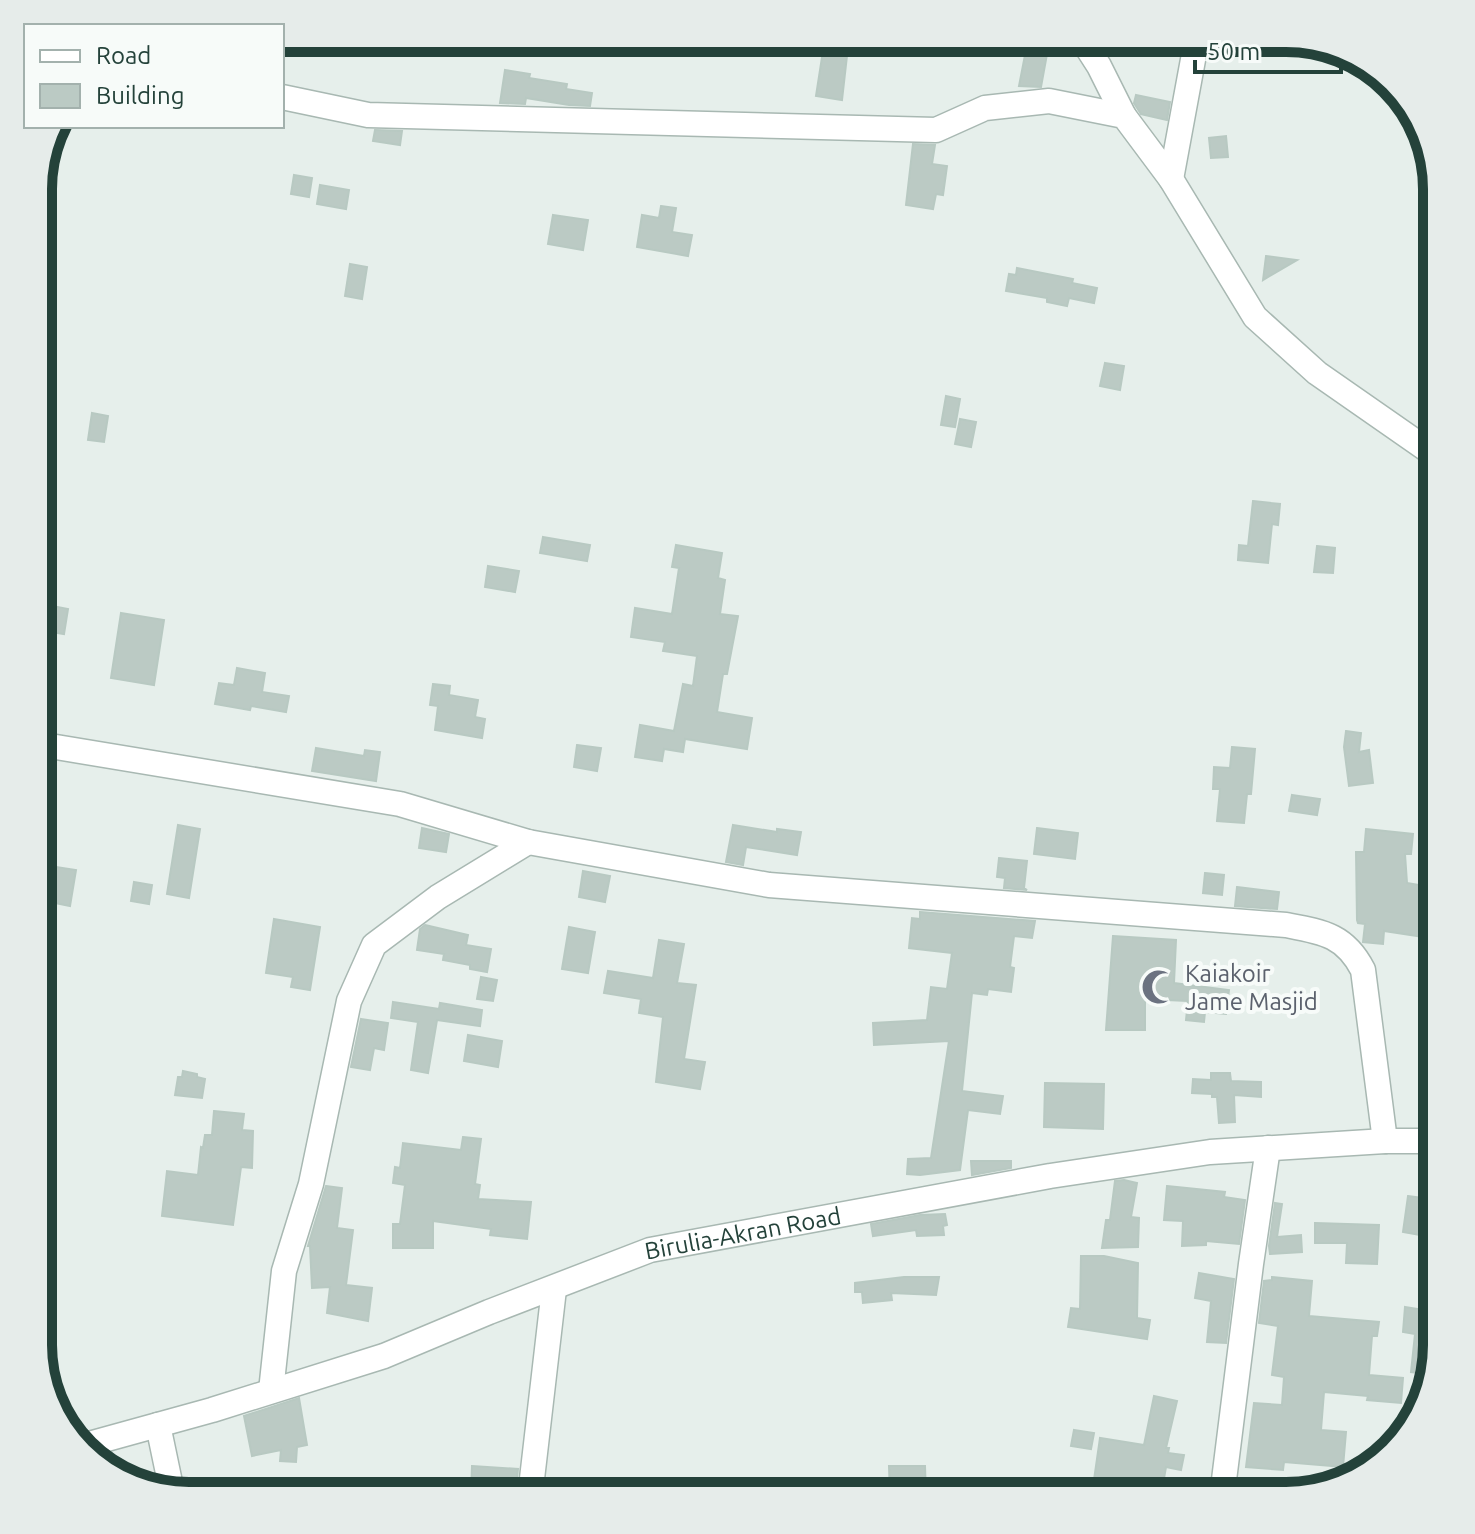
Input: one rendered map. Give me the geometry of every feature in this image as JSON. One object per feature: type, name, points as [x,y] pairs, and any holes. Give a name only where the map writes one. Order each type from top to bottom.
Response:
[{"type":"street","points":[[1090,52],[1124,116],[1171,179],[1255,317],[1317,373],[1423,447]]},
{"type":"street","points":[[1171,179],[1194,52]]},
{"type":"street","points":[[284,97],[368,115],[936,130],[985,108],[1049,101],[1124,116]]},
{"type":"street","points":[[52,746],[400,804],[528,842],[769,885],[1286,925],[1323,932],[1355,955],[1363,970],[1385,1141]]},
{"type":"street","points":[[271,1391],[284,1271],[311,1184],[349,1001],[374,945],[438,897],[528,842]]},
{"type":"street","name":"Birulia-Akran Road","points":[[94,1443],[384,1356],[650,1250],[1050,1176],[1210,1152],[1423,1141]]},
{"type":"street","points":[[1224,1482],[1268,1148]]},
{"type":"street","points":[[532,1482],[554,1289]]},
{"type":"street","points":[[158,1425],[170,1481]]},
{"type":"building","points":[[823,52],[847,52],[842,100],[816,96]]},
{"type":"building","points":[[1026,52],[1047,54],[1041,87],[1019,86]]},
{"type":"building","points":[[505,70],[530,74],[529,78],[567,84],[566,89],[592,93],[590,106],[526,98],[525,104],[500,103]]},
{"type":"building","points":[[1136,95],[1170,102],[1167,120],[1141,114],[1134,103]]},
{"type":"building","points":[[375,130],[402,131],[400,145],[373,141]]},
{"type":"building","points":[[1226,136],[1228,157],[1211,158],[1209,138]]},
{"type":"building","points":[[913,144],[935,145],[932,164],[947,166],[943,195],[936,194],[933,209],[906,205]]},
{"type":"building","points":[[294,175],[312,178],[309,197],[291,194]]},
{"type":"building","points":[[320,185],[349,190],[346,209],[317,204]]},
{"type":"building","points":[[661,206],[676,208],[672,232],[692,235],[688,256],[637,247],[642,215],[659,218]]},
{"type":"building","points":[[553,215],[588,220],[583,250],[548,244]]},
{"type":"building","points":[[1266,256],[1297,260],[1263,280]]},
{"type":"building","points":[[350,264],[367,267],[362,299],[345,296]]},
{"type":"building","points":[[1017,268],[1073,279],[1072,283],[1097,288],[1094,303],[1069,298],[1067,306],[1047,302],[1047,298],[1006,291],[1009,274],[1016,275]]},
{"type":"building","points":[[1105,363],[1124,366],[1120,390],[1100,386]]},
{"type":"building","points":[[946,396],[960,399],[955,427],[941,425]]},
{"type":"building","points":[[92,413],[108,416],[104,442],[88,440]]},
{"type":"building","points":[[960,419],[976,422],[971,447],[955,444]]},
{"type":"building","points":[[1253,501],[1280,504],[1278,525],[1272,524],[1268,563],[1238,560],[1239,545],[1248,546]]},
{"type":"building","points":[[543,537],[590,545],[587,561],[540,553]]},
{"type":"building","points":[[676,545],[722,553],[718,578],[725,580],[720,614],[738,616],[717,712],[752,718],[747,749],[685,739],[683,752],[664,749],[662,761],[635,757],[640,725],[674,731],[683,684],[693,686],[697,656],[663,651],[665,642],[631,637],[635,608],[672,614],[679,568],[672,567]]},
{"type":"building","points":[[1317,546],[1335,548],[1333,573],[1314,572]]},
{"type":"building","points":[[488,566],[519,571],[515,592],[485,587]]},
{"type":"building","points":[[52,606],[68,609],[64,634],[52,632]]},
{"type":"building","points":[[121,613],[164,620],[154,685],[111,678]]},
{"type":"building","points":[[237,668],[265,673],[262,692],[289,696],[286,712],[215,704],[219,683],[234,685]]},
{"type":"building","points":[[433,684],[450,686],[449,695],[478,700],[475,717],[485,719],[482,738],[435,730],[438,706],[430,705]]},
{"type":"building","points":[[1346,731],[1361,733],[1359,752],[1369,750],[1373,783],[1349,786],[1344,747]]},
{"type":"building","points":[[577,745],[601,748],[597,771],[574,767]]},
{"type":"building","points":[[1232,747],[1255,749],[1251,794],[1247,794],[1244,823],[1217,821],[1220,789],[1213,789],[1214,767],[1230,768]]},
{"type":"building","points":[[316,748],[364,756],[365,750],[380,752],[376,781],[312,771]]},
{"type":"building","points":[[1292,795],[1320,799],[1317,815],[1289,811]]},
{"type":"building","points":[[178,825],[200,829],[189,898],[167,894]]},
{"type":"building","points":[[733,825],[777,832],[777,829],[801,832],[797,855],[746,847],[743,865],[726,862]]},
{"type":"building","points":[[422,828],[449,834],[446,852],[419,848]]},
{"type":"building","points":[[1037,828],[1078,833],[1075,859],[1034,854]]},
{"type":"building","points":[[1366,829],[1413,834],[1411,854],[1405,854],[1407,883],[1423,886],[1423,937],[1384,931],[1383,944],[1363,942],[1365,924],[1357,920],[1356,852],[1364,852]]},
{"type":"building","points":[[999,858],[1027,861],[1024,888],[1027,890],[1004,888],[1005,878],[997,877]]},
{"type":"building","points":[[56,867],[76,870],[70,906],[52,902]]},
{"type":"building","points":[[583,871],[610,876],[605,902],[579,897]]},
{"type":"building","points":[[1205,873],[1224,875],[1222,895],[1203,893]]},
{"type":"building","points":[[134,882],[152,885],[149,904],[131,901]]},
{"type":"building","points":[[1237,887],[1279,892],[1277,909],[1235,906]]},
{"type":"building","points":[[920,912],[1035,921],[1032,938],[1014,936],[1011,992],[988,989],[987,995],[972,993],[962,1091],[1003,1096],[1000,1114],[968,1110],[960,1170],[920,1175],[907,1174],[908,1159],[931,1158],[949,1041],[874,1045],[873,1023],[927,1020],[931,987],[947,989],[952,953],[909,948],[912,918],[920,919]]},
{"type":"building","points":[[274,919],[320,927],[310,990],[291,987],[293,977],[266,973]]},
{"type":"building","points":[[425,925],[468,935],[466,945],[491,949],[487,972],[443,960],[444,954],[417,950],[420,929]]},
{"type":"building","points":[[569,927],[595,932],[588,973],[562,969]]},
{"type":"building","points":[[1113,936],[1176,940],[1174,983],[1229,990],[1226,1014],[1205,1012],[1204,1022],[1186,1020],[1188,1001],[1145,999],[1145,1030],[1106,1030]]},
{"type":"building","points":[[659,940],[684,944],[677,983],[696,985],[684,1059],[705,1062],[700,1089],[656,1082],[663,1017],[639,1013],[641,999],[604,993],[608,971],[653,978]]},
{"type":"building","points":[[481,977],[497,980],[493,1001],[477,999]]},
{"type":"building","points":[[393,1002],[439,1009],[440,1003],[482,1010],[480,1026],[437,1020],[428,1073],[411,1070],[418,1022],[391,1018]]},
{"type":"building","points":[[361,1019],[388,1023],[384,1050],[374,1048],[370,1070],[351,1067]]},
{"type":"building","points":[[468,1035],[502,1041],[498,1067],[464,1061]]},
{"type":"building","points":[[183,1071],[205,1079],[202,1098],[175,1095],[178,1077],[182,1077]]},
{"type":"building","points":[[1211,1073],[1230,1073],[1231,1081],[1261,1082],[1261,1097],[1234,1095],[1235,1122],[1219,1123],[1217,1097],[1192,1093],[1193,1079],[1211,1080]]},
{"type":"building","points":[[1045,1083],[1104,1084],[1103,1129],[1044,1127]]},
{"type":"building","points":[[214,1111],[244,1114],[242,1130],[253,1131],[252,1168],[241,1167],[233,1225],[162,1216],[167,1171],[198,1175],[205,1135],[212,1135]]},
{"type":"building","points":[[463,1137],[481,1139],[475,1184],[480,1185],[478,1199],[531,1202],[527,1239],[490,1235],[491,1229],[433,1221],[433,1248],[393,1248],[393,1224],[400,1224],[405,1185],[393,1183],[395,1167],[400,1168],[403,1143],[461,1150]]},
{"type":"building","points":[[971,1161],[1011,1161],[1011,1168],[972,1175]]},
{"type":"building","points":[[1115,1181],[1137,1183],[1131,1217],[1139,1218],[1138,1247],[1102,1248],[1106,1220],[1110,1220]]},
{"type":"building","points":[[326,1186],[342,1188],[337,1228],[353,1230],[346,1285],[372,1288],[368,1321],[327,1313],[330,1287],[312,1288],[308,1246]]},
{"type":"building","points":[[1167,1186],[1225,1192],[1224,1197],[1245,1200],[1239,1244],[1206,1241],[1206,1245],[1182,1246],[1183,1221],[1164,1220]]},
{"type":"building","points":[[1408,1196],[1423,1198],[1423,1235],[1403,1232]]},
{"type":"building","points":[[1275,1203],[1282,1204],[1277,1237],[1301,1235],[1302,1252],[1270,1254]]},
{"type":"building","points":[[945,1214],[947,1225],[943,1226],[944,1235],[917,1236],[916,1230],[873,1236],[871,1224]]},
{"type":"building","points":[[1315,1223],[1379,1225],[1377,1264],[1346,1263],[1347,1243],[1315,1243]]},
{"type":"building","points":[[1081,1256],[1104,1256],[1138,1263],[1137,1318],[1150,1320],[1147,1339],[1068,1327],[1071,1308],[1080,1309]]},
{"type":"building","points":[[1199,1273],[1234,1279],[1226,1343],[1207,1342],[1211,1301],[1195,1298]]},
{"type":"building","points":[[904,1277],[939,1277],[936,1295],[891,1293],[892,1300],[863,1303],[862,1292],[855,1292],[855,1283]]},
{"type":"building","points":[[1272,1277],[1312,1281],[1309,1316],[1379,1322],[1377,1336],[1372,1336],[1369,1375],[1403,1378],[1401,1403],[1324,1392],[1321,1430],[1346,1432],[1343,1467],[1284,1462],[1283,1470],[1246,1467],[1254,1403],[1282,1405],[1284,1377],[1272,1375],[1278,1326],[1259,1323],[1264,1281],[1272,1280]]},
{"type":"building","points":[[1405,1307],[1423,1310],[1420,1373],[1411,1372],[1415,1334],[1403,1332]]},
{"type":"building","points":[[1154,1396],[1177,1401],[1166,1448],[1169,1448],[1168,1453],[1184,1455],[1181,1470],[1166,1467],[1163,1482],[1094,1480],[1100,1438],[1144,1445]]},
{"type":"building","points":[[299,1398],[307,1445],[297,1447],[296,1462],[280,1461],[281,1450],[252,1456],[244,1416]]},
{"type":"building","points":[[1074,1430],[1094,1433],[1091,1449],[1071,1446]]},
{"type":"building","points":[[472,1466],[518,1469],[517,1482],[471,1482]]},
{"type":"building","points":[[889,1466],[925,1466],[926,1482],[890,1482]]},
{"type":"place","name":"Kaiakoir Jame Masjid","points":[[1159,987]]}]
